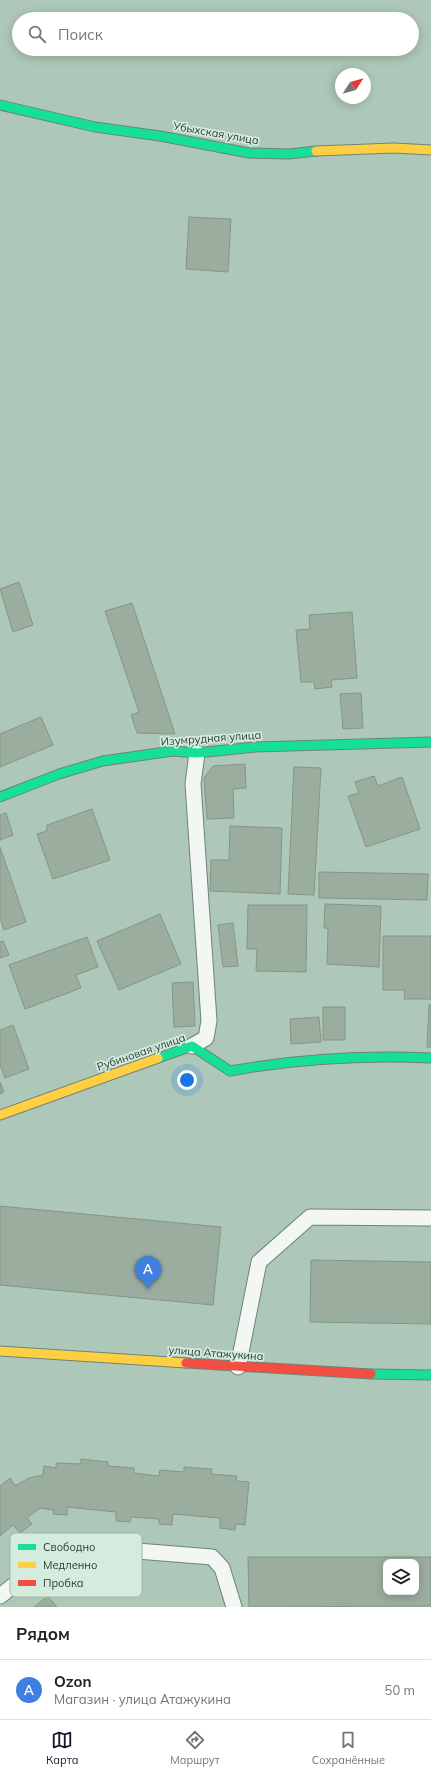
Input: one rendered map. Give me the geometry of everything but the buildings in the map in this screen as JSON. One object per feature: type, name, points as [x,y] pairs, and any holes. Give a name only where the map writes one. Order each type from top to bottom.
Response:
[{"type":"street","name":"Убыхская улица","points":[[0,106],[95,127],[160,136],[248,154],[289,154],[338,149],[394,148],[431,150]]},
{"type":"street","name":"Изумрудная улица","points":[[0,797],[59,774],[103,762],[173,751],[197,753],[255,747],[431,742]]},
{"type":"street","name":"Рубиновая улица","points":[[0,1115],[192,1046],[230,1071],[269,1063],[336,1057],[431,1058]]},
{"type":"street","name":"улица Атажукина","points":[[0,1351],[380,1375],[431,1374]]},
{"type":"lane","points":[[192,1046],[206,1038],[209,1021],[193,784],[197,753]]},
{"type":"lane","points":[[238,1367],[259,1262],[310,1217],[431,1218]]},
{"type":"lane","points":[[142,1551],[212,1557],[222,1568],[234,1607]]},
{"type":"lane","points":[[0,1596],[10,1588]]},
{"type":"traffic: fast","points":[[0,105],[95,127],[160,136],[249,153],[289,154],[316,151]]},
{"type":"traffic: fast","points":[[0,797],[59,774],[103,761],[173,751],[197,753],[255,747],[431,742]]},
{"type":"traffic: fast","points":[[158,1058],[192,1046],[230,1071],[280,1063],[330,1059],[380,1057],[431,1058]]},
{"type":"traffic: fast","points":[[371,1374],[431,1375]]},
{"type":"traffic: slow","points":[[316,151],[394,148],[431,150]]},
{"type":"traffic: slow","points":[[0,1115],[158,1058]]},
{"type":"traffic: slow","points":[[0,1351],[186,1363]]},
{"type":"traffic: jam","points":[[186,1363],[371,1374]]},
{"type":"place","name":"Ozon","points":[[148,1289]]}]
